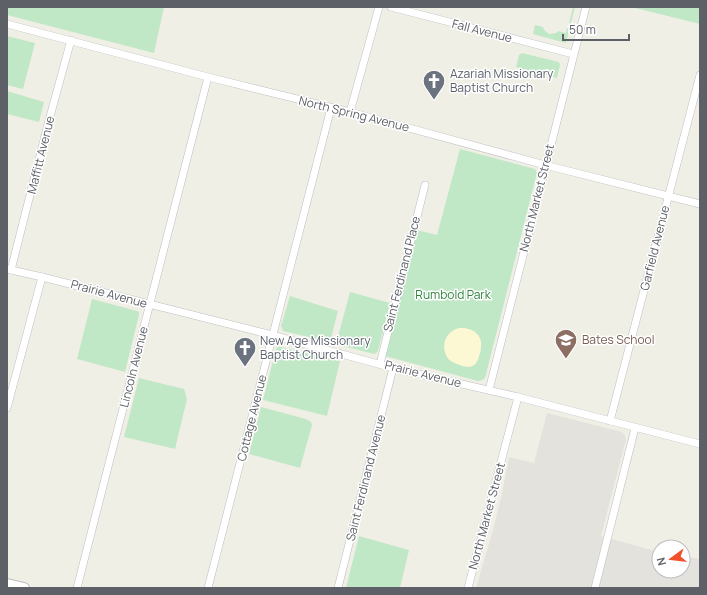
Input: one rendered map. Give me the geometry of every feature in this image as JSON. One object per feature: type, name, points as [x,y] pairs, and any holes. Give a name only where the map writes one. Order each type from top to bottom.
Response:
[{"type":"main road","points":[[7,584],[24,588]]},
{"type":"street","points":[[350,112],[379,7]]},
{"type":"street","name":"Fall Avenue","points":[[391,7],[573,54]]},
{"type":"street","name":"North Market Street","points":[[489,390],[586,7]]},
{"type":"street","name":"North Spring Avenue","points":[[7,24],[208,77],[350,112],[545,165],[700,204]]},
{"type":"street","name":"Maffitt Avenue","points":[[9,269],[71,40]]},
{"type":"street","name":"Garfield Avenue","points":[[610,421],[700,75]]},
{"type":"street","name":"Lincoln Avenue","points":[[77,588],[208,77]]},
{"type":"street","name":"Cottage Avenue","points":[[208,588],[331,108]]},
{"type":"street","name":"Saint Ferdinand Place","points":[[380,364],[425,185]]},
{"type":"street","name":"Prairie Avenue","points":[[9,269],[42,276],[150,305],[272,335],[394,368],[518,397],[700,444]]},
{"type":"street","points":[[7,408],[42,276]]},
{"type":"street","name":"Saint Ferdinand Avenue","points":[[338,588],[394,368]]},
{"type":"street","name":"North Market Street","points":[[468,588],[518,397]]},
{"type":"street","points":[[595,588],[635,428]]},
{"type":"shaded area","points":[[547,413],[622,432],[626,439],[601,536],[651,550],[651,579],[691,579],[691,557],[700,559],[700,588],[476,588],[493,530],[509,457],[534,463]]},
{"type":"green space","points":[[7,7],[164,7],[154,53],[7,15]]},
{"type":"green space","points":[[573,7],[575,7],[566,43],[533,34],[535,25],[543,27],[549,34],[556,33],[558,31],[566,33]]},
{"type":"green space","points":[[631,7],[700,7],[700,24]]},
{"type":"green space","points":[[7,36],[35,43],[23,89],[7,85]]},
{"type":"green space","points":[[522,53],[559,62],[560,65],[557,78],[516,67],[519,55]]},
{"type":"green space","points":[[7,91],[44,102],[39,122],[7,114]]},
{"type":"green space","name":"Rumbold Park","points":[[460,149],[535,169],[537,173],[485,378],[478,381],[385,356],[417,230],[437,235]]},
{"type":"green space","points":[[350,292],[390,303],[378,351],[374,354],[336,344]]},
{"type":"green space","points":[[290,296],[338,311],[330,342],[283,331],[281,326]]},
{"type":"green space","points":[[92,299],[139,312],[125,372],[77,359]]},
{"type":"green space","points":[[278,347],[340,361],[327,416],[263,400],[276,349]]},
{"type":"green space","points":[[139,378],[184,389],[187,399],[175,449],[124,437]]},
{"type":"green space","points":[[261,407],[306,419],[311,422],[312,425],[300,468],[249,454]]},
{"type":"green space","points":[[359,536],[409,550],[400,588],[346,588]]},
{"type":"sand","points":[[459,328],[471,330],[480,338],[481,348],[477,362],[470,367],[463,366],[449,360],[446,355],[444,346],[446,338],[451,332]]},
{"type":"place","name":"Azariah Missionary Baptist Church","points":[[434,100]]},
{"type":"place","name":"Bates School","points":[[566,360]]},
{"type":"place","name":"New Age Missionary Baptist Church","points":[[245,368]]}]
